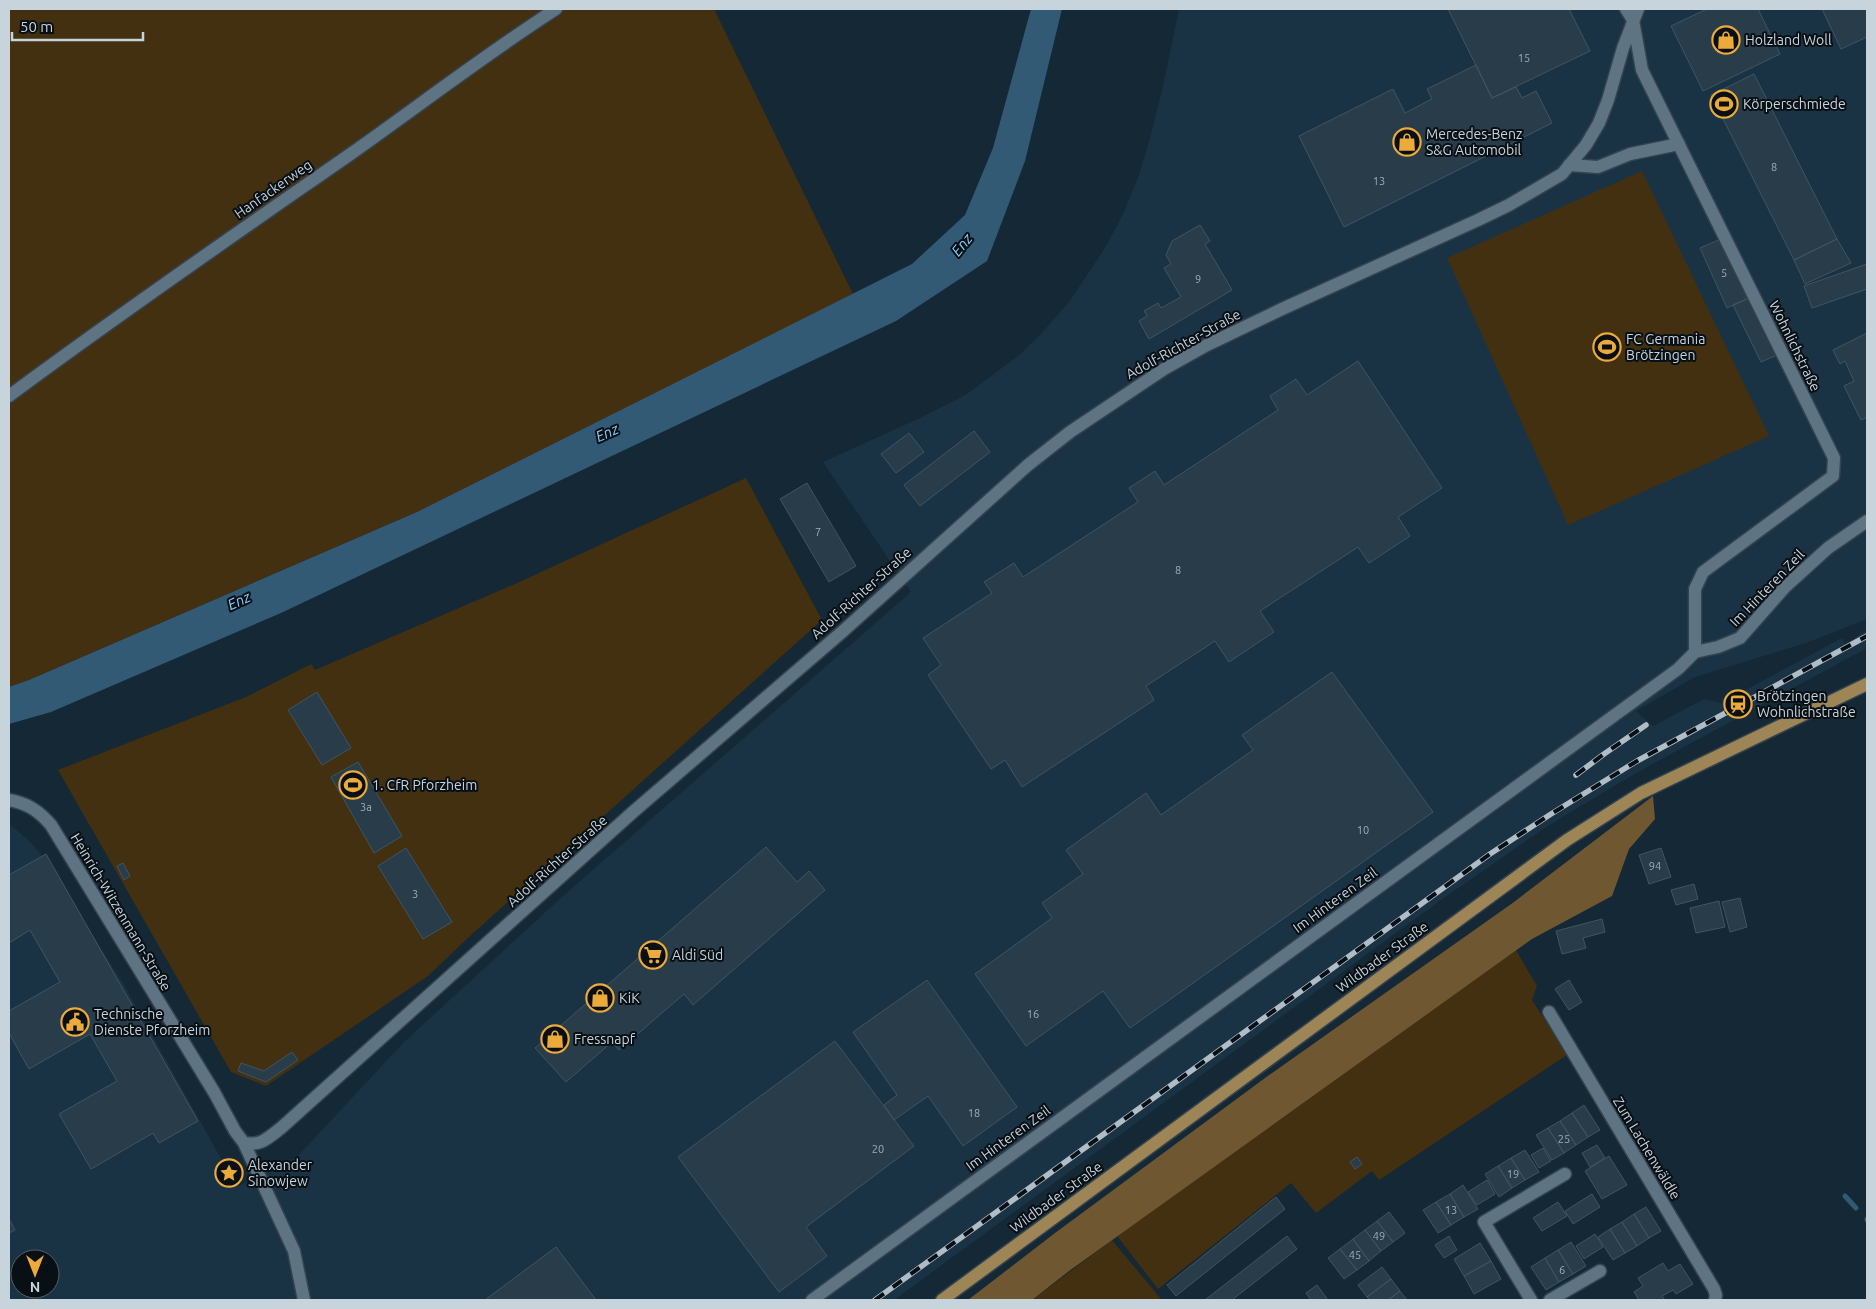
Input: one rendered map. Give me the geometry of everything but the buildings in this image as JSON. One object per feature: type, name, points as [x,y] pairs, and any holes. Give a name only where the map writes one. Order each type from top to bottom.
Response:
[{"type":"main road","name":"Wildbader Straße","points":[[942,1300],[1566,840],[1640,793],[1867,684]]},
{"type":"street","name":"Hanfackerweg","points":[[9,396],[92,334],[353,152],[500,46],[556,9]]},
{"type":"street","name":"Wohnlichstraße","points":[[1626,9],[1635,14],[1642,70],[1834,458],[1833,476],[1703,572],[1695,589],[1695,652]]},
{"type":"street","name":"Adolf-Richter-Straße","points":[[244,1143],[254,1145],[281,1128],[633,812],[842,632],[1028,464],[1070,432],[1164,369],[1207,345],[1509,206],[1562,174],[1586,145],[1599,123],[1635,14]]},
{"type":"street","points":[[1569,165],[1598,167],[1630,154],[1680,144]]},
{"type":"street","name":"Im Hinteren Zeil","points":[[812,1300],[1678,669],[1695,652],[1718,648],[1740,638],[1785,587],[1828,548],[1867,521]]},
{"type":"street","name":"Heinrich-Witzenmann-Straße","points":[[9,800],[26,804],[35,809],[51,825],[244,1143],[294,1251],[304,1300]]},
{"type":"street","name":"Zum Lachenwäldle","points":[[1549,1012],[1714,1289],[1715,1300]]},
{"type":"street","points":[[1531,1300],[1484,1222],[1565,1174]]},
{"type":"street","points":[[1550,1300],[1600,1271]]},
{"type":"shaded area","points":[[9,9],[714,9],[853,294],[417,512],[9,687]]},
{"type":"shaded area","points":[[1179,9],[1867,9],[1867,619],[1806,643],[1695,677],[1636,711],[1653,726],[1704,699],[1722,703],[1721,699],[1738,690],[1740,693],[1842,638],[1845,644],[1867,630],[1867,648],[1636,773],[1546,827],[1441,900],[894,1300],[9,1300],[9,824],[40,853],[123,983],[237,1187],[296,1158],[404,1042],[563,896],[911,592],[823,462],[922,417],[967,394],[1018,356],[1040,335],[1069,302],[1105,248],[1123,214],[1138,178],[1162,91]]},
{"type":"shaded area","name":"FC Germania Brötzingen","points":[[1642,171],[1769,436],[1568,525],[1447,258]]},
{"type":"shaded area","name":"1. CfR Pforzheim","points":[[746,478],[822,620],[470,936],[428,976],[266,1086],[231,1072],[58,770],[246,697],[311,664],[315,670],[517,583]]},
{"type":"shaded area","points":[[1653,796],[1655,819],[1629,849],[1612,896],[1532,939],[1069,1271],[1032,1300],[968,1300],[1055,1233],[1265,1078],[1514,902]]},
{"type":"shaded area","points":[[1516,950],[1537,986],[1532,1000],[1567,1055],[1379,1180],[1372,1171],[1316,1213],[1291,1183],[1158,1289],[1117,1236]]},
{"type":"shaded area","points":[[1112,1240],[1162,1300],[1032,1300]]},
{"type":"water","name":"Enz","points":[[1031,9],[1062,9],[1025,161],[987,261],[896,321],[281,613],[51,712],[9,724],[9,687],[417,512],[912,264],[965,215],[993,148]]},
{"type":"waterway","points":[[1845,1196],[1856,1208]]},
{"type":"railway","points":[[875,1300],[1490,854],[1637,761],[1867,636]]},
{"type":"railway","points":[[1576,775],[1646,725]]},
{"type":"place","name":"Holzland Woll","points":[[1726,40]]},
{"type":"place","name":"Körperschmiede","points":[[1724,104]]},
{"type":"place","name":"Mercedes-Benz S&G Automobil","points":[[1407,142]]},
{"type":"place","name":"FC Germania Brötzingen","points":[[1607,347]]},
{"type":"place","name":"Brötzingen Wohnlichstraße","points":[[1738,704]]},
{"type":"place","name":"1. CfR Pforzheim","points":[[353,785]]},
{"type":"place","name":"Aldi Süd","points":[[653,955]]},
{"type":"place","name":"KiK","points":[[600,998]]},
{"type":"place","name":"Technische Dienste Pforzheim","points":[[75,1022]]},
{"type":"place","name":"Fressnapf","points":[[555,1039]]},
{"type":"place","name":"Alexander Sinowjew","points":[[229,1173]]}]
